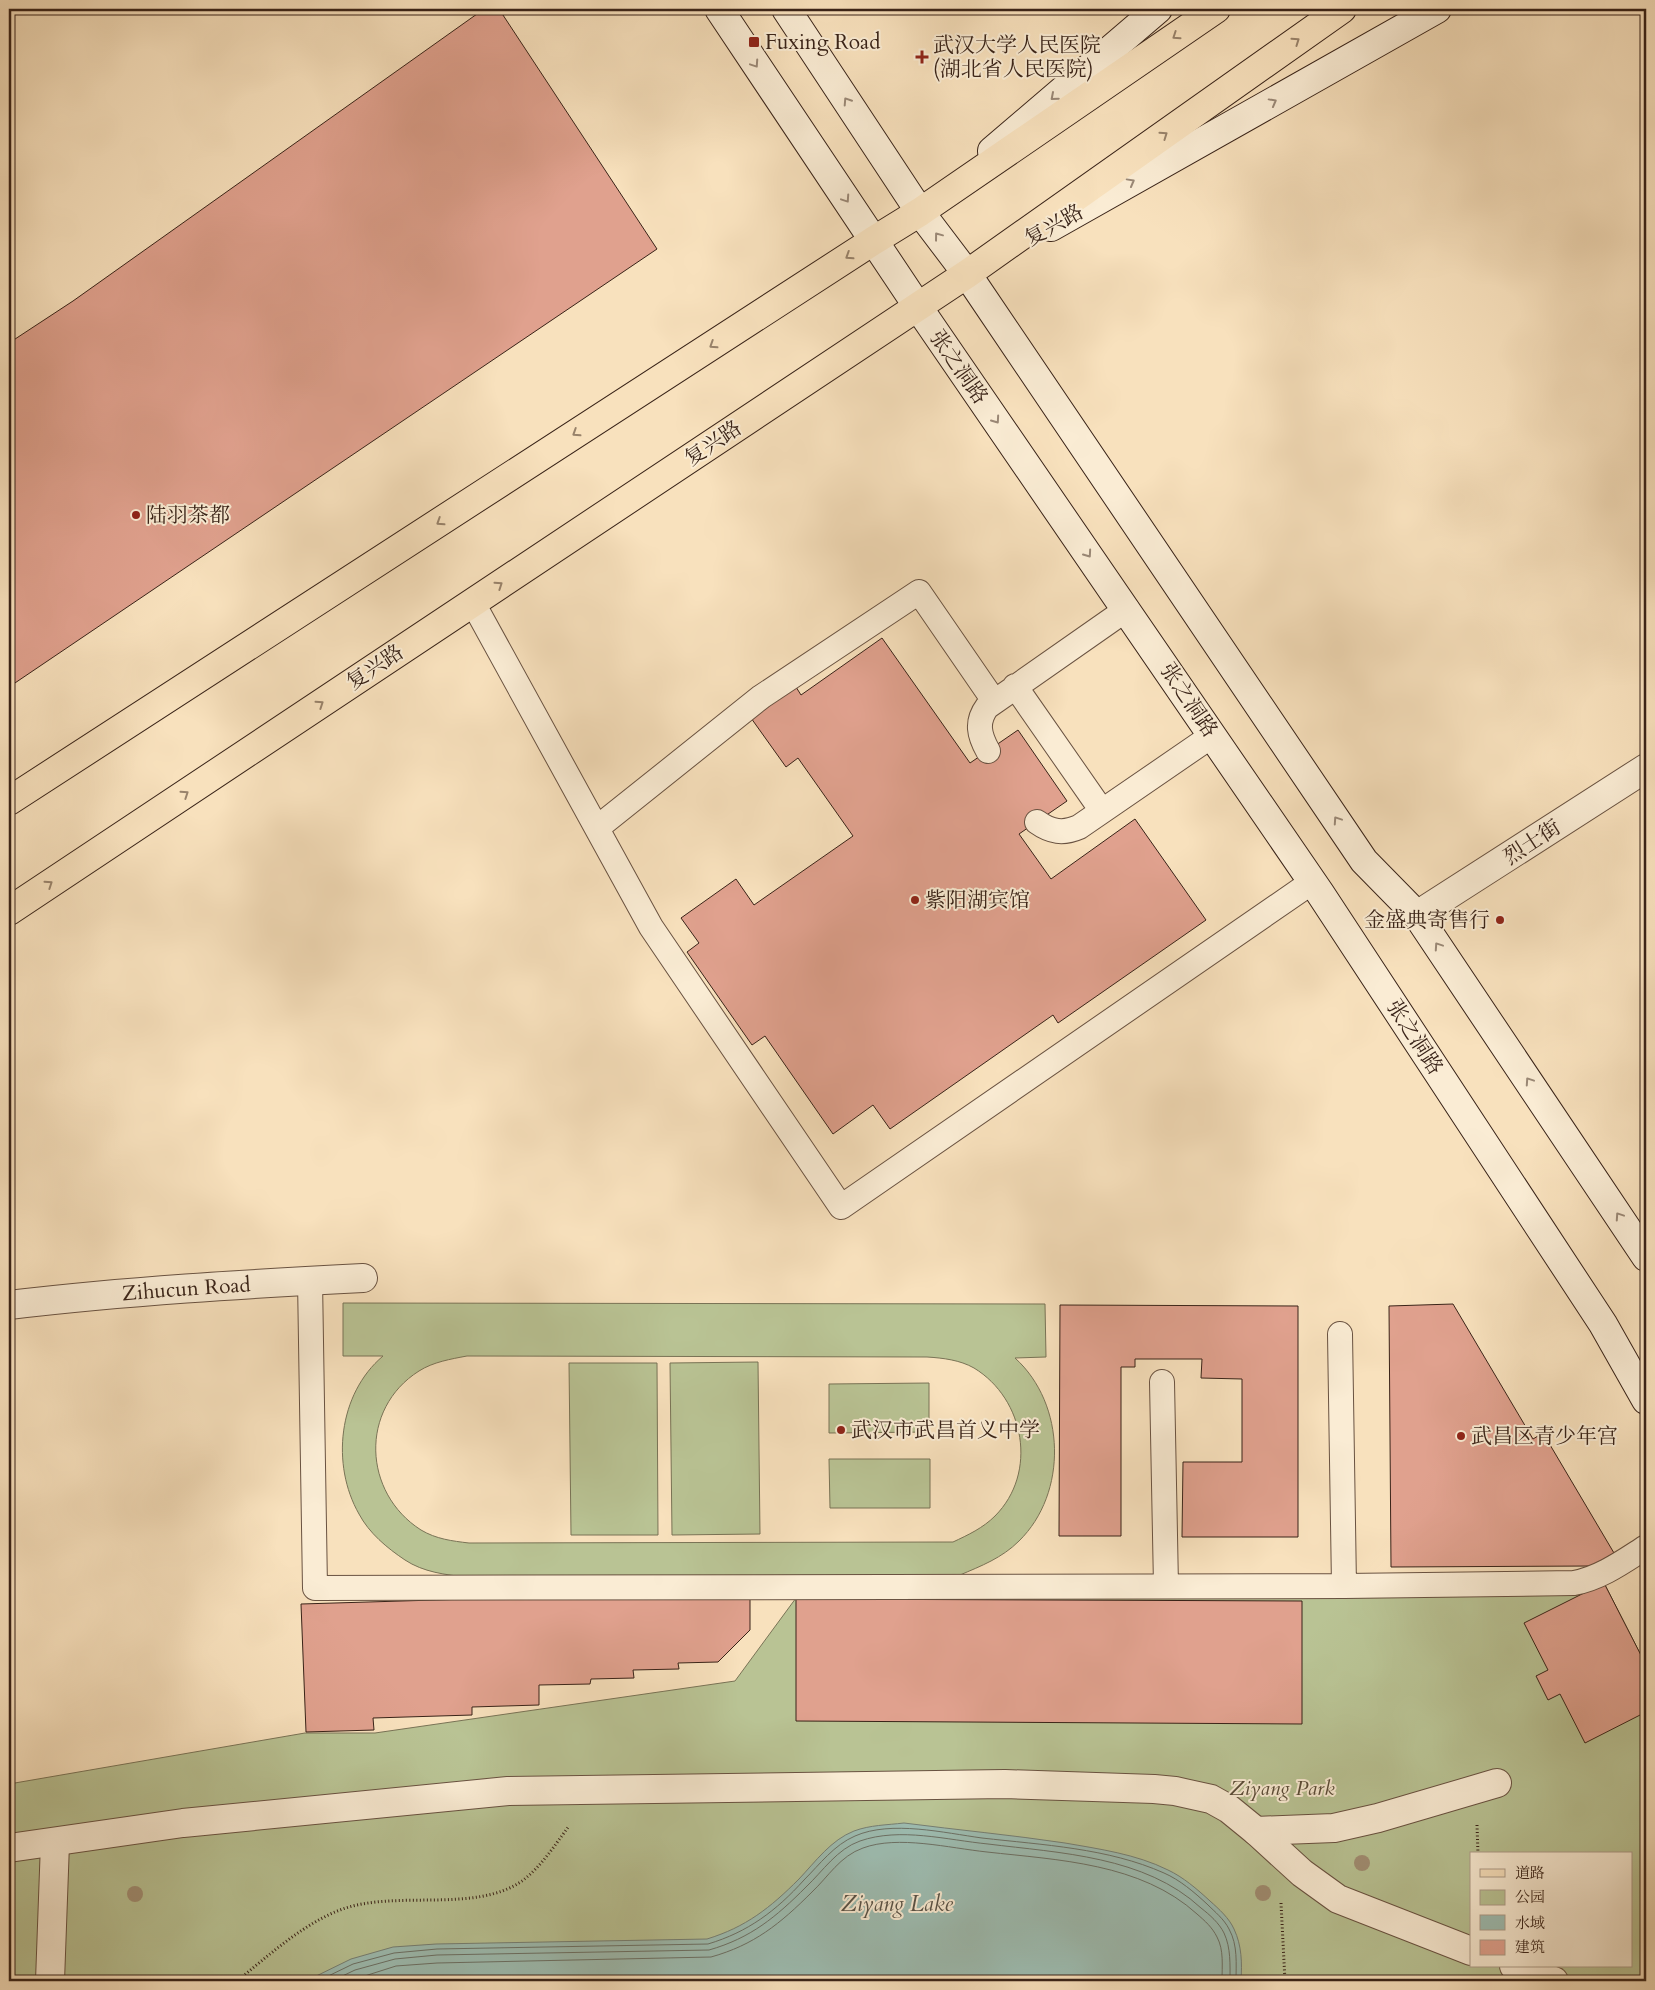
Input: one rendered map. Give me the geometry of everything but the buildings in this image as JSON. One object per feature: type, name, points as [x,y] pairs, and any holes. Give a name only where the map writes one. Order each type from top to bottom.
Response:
[{"type":"main road","name":"张之洞路","points":[[719,9],[873,241],[1127,609],[1312,882],[1598,1316],[1646,1400]]},
{"type":"main road","points":[[786,9],[920,212],[967,274],[1364,861],[1417,915],[1646,1257]]},
{"type":"main road","points":[[920,212],[1158,9]]},
{"type":"main road","points":[[9,801],[920,212],[1216,9]]},
{"type":"main road","points":[[967,274],[1342,9]]},
{"type":"main road","name":"复兴路","points":[[9,911],[967,274],[1437,9]]},
{"type":"main road","name":"烈士街","points":[[1417,915],[1646,768]]},
{"type":"main road","name":"Zihucun Road","points":[[9,1305],[78,1297],[310,1280],[364,1278]]},
{"type":"main road","points":[[1256,1831],[1334,1828],[1378,1818],[1497,1783]]},
{"type":"main road","points":[[9,1848],[55,1843],[183,1823],[508,1791],[1006,1784],[1154,1788],[1211,1799],[1229,1809],[1302,1873],[1338,1898],[1470,1950]]},
{"type":"main road","points":[[50,1981],[55,1843]]},
{"type":"main road","points":[[1519,1968],[1554,1981]]},
{"type":"lane","points":[[597,828],[761,697],[918,592],[994,701]]},
{"type":"lane","points":[[473,603],[650,927],[841,1207],[1312,882]]},
{"type":"lane","points":[[988,751],[979,733],[982,712],[1015,686],[1127,609]]},
{"type":"lane","points":[[1015,686],[1102,812]]},
{"type":"lane","points":[[1037,822],[1046,829],[1055,832],[1064,832],[1079,827],[1213,735]]},
{"type":"lane","points":[[310,1280],[315,1588],[1344,1586],[1574,1583],[1598,1576],[1646,1547]]},
{"type":"lane","points":[[1340,1334],[1344,1586]]},
{"type":"lane","points":[[1162,1382],[1166,1586]]},
{"type":"path","points":[[237,1981],[279,1947],[339,1910],[368,1902],[471,1897],[502,1892],[523,1880],[546,1856],[596,1789]]},
{"type":"path","points":[[1279,1852],[1285,1981]]},
{"type":"green space","points":[[343,1303],[1045,1304],[1046,1357],[1015,1358],[1032,1377],[1044,1399],[1052,1423],[1053,1474],[1046,1499],[1035,1521],[1019,1541],[998,1557],[960,1575],[467,1577],[443,1574],[412,1564],[385,1545],[363,1521],[350,1495],[342,1452],[348,1410],[356,1390],[368,1372],[383,1356],[343,1356]],"holes":[[[467,1356],[927,1357],[963,1363],[974,1368],[991,1381],[1005,1398],[1014,1417],[1020,1438],[1021,1458],[1017,1479],[1009,1499],[995,1516],[985,1524],[953,1542],[469,1543],[438,1538],[421,1530],[402,1514],[388,1495],[379,1473],[376,1451],[378,1428],[386,1407],[399,1387],[424,1368],[455,1358]]]},
{"type":"green space","points":[[758,1362],[760,1534],[672,1535],[670,1363]]},
{"type":"green space","points":[[569,1363],[657,1363],[658,1535],[571,1535]]},
{"type":"green space","points":[[929,1383],[929,1432],[829,1433],[829,1384]]},
{"type":"green space","points":[[829,1459],[930,1459],[930,1508],[830,1508]]},
{"type":"green space","name":"Ziyang Park","points":[[1604,1583],[1646,1665],[1646,1981],[9,1981],[9,1784],[305,1733],[375,1733],[735,1681],[796,1598],[1581,1595]]},
{"type":"water","name":"Ziyang Lake","points":[[904,1823],[1065,1843],[1130,1856],[1156,1864],[1179,1876],[1195,1888],[1220,1910],[1229,1921],[1237,1935],[1240,1948],[1241,1981],[306,1981],[351,1959],[393,1947],[436,1944],[707,1939],[734,1929],[767,1908],[799,1879],[824,1852],[846,1835],[854,1831],[879,1825]]},
{"type":"place","name":"Fuxing Road","points":[[754,42]]},
{"type":"place","name":"武汉大学人民医院 (湖北省人民医院)","points":[[922,57]]},
{"type":"place","name":"陆羽茶都","points":[[136,515]]},
{"type":"place","name":"紫阳湖宾馆","points":[[915,900]]},
{"type":"place","name":"金盛典寄售行","points":[[1500,920]]},
{"type":"place","name":"武汉市武昌首义中学","points":[[841,1430]]},
{"type":"place","name":"武昌区青少年宫","points":[[1461,1436]]}]
